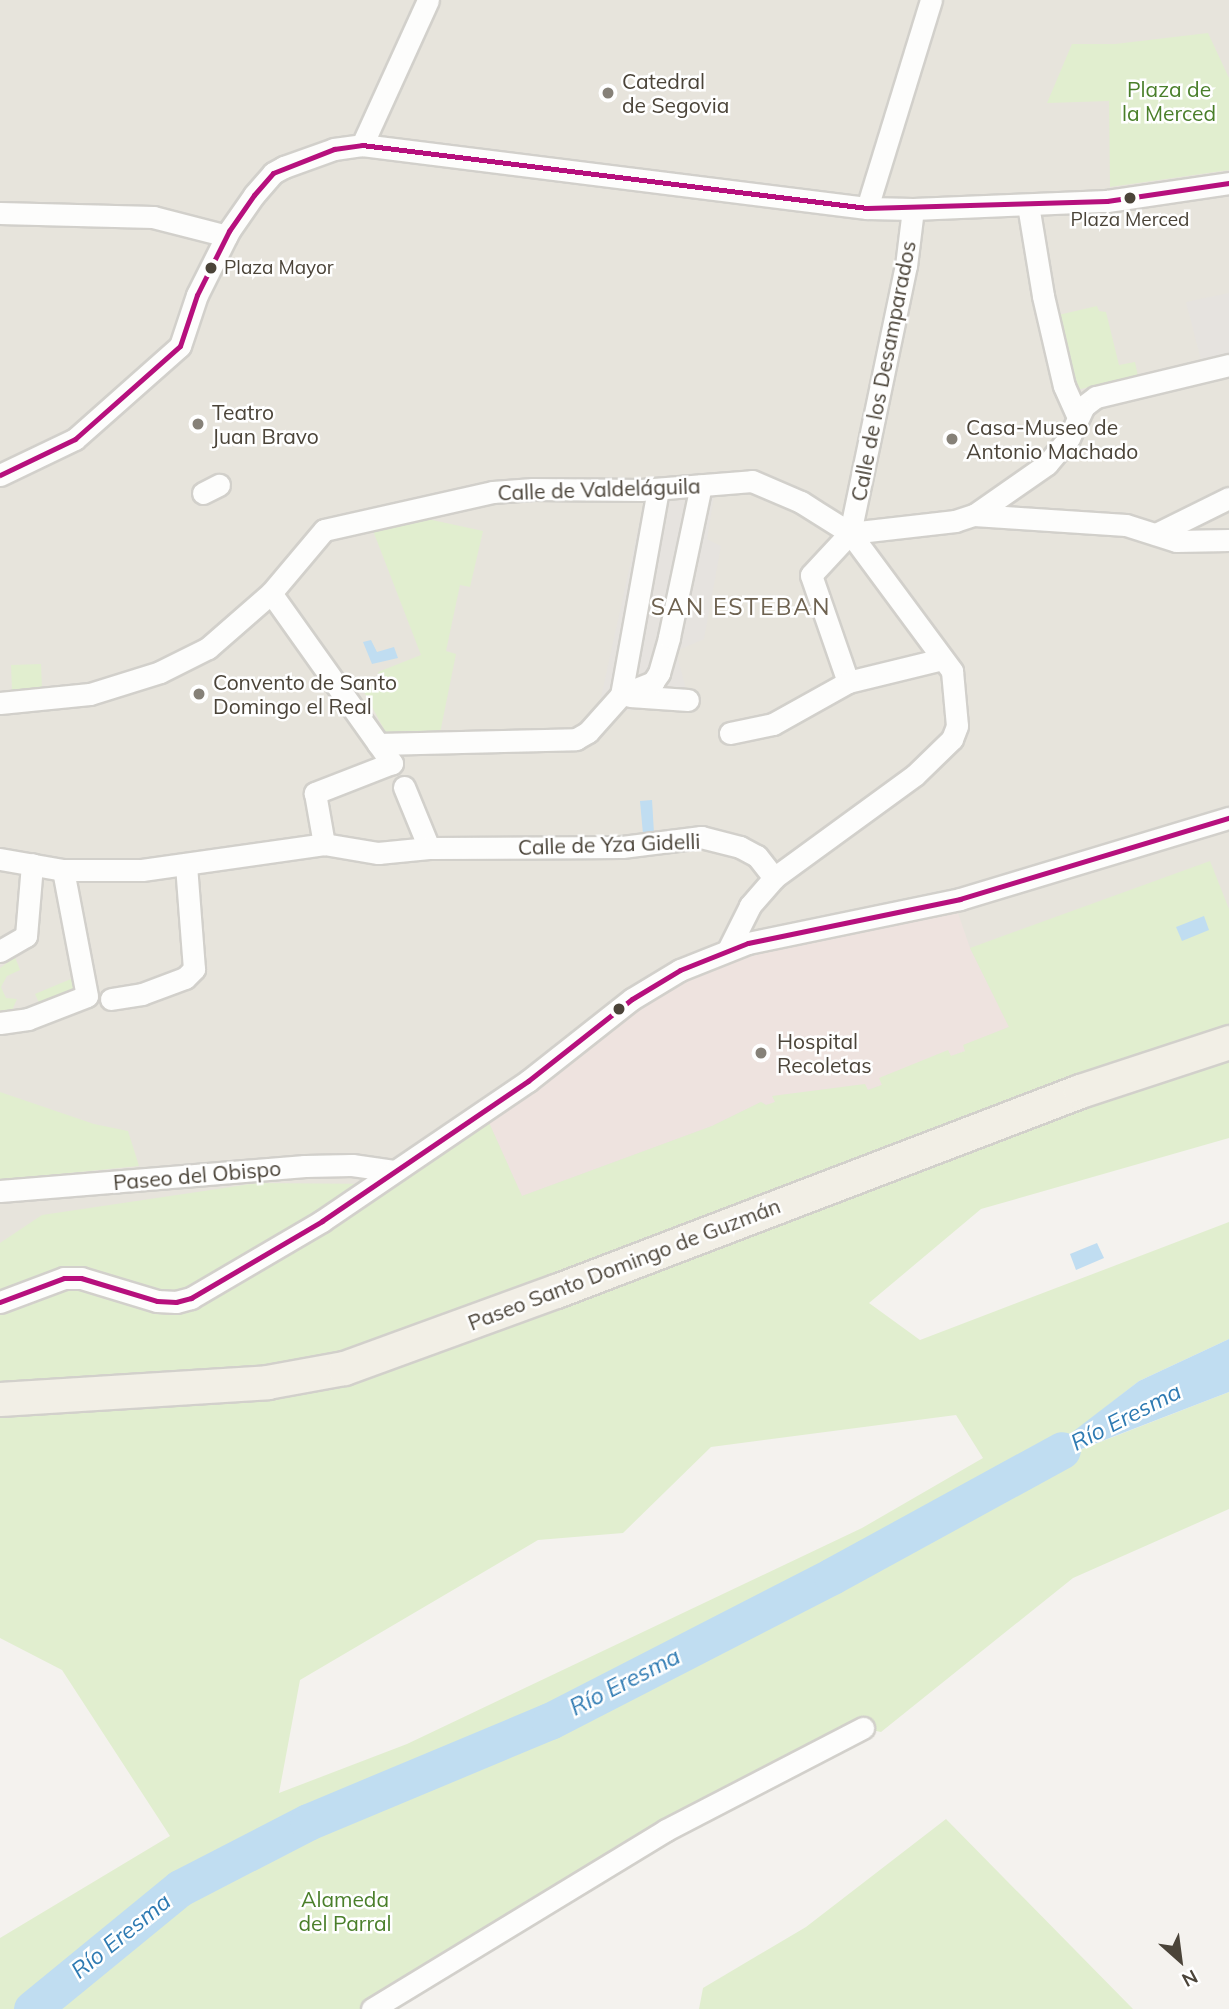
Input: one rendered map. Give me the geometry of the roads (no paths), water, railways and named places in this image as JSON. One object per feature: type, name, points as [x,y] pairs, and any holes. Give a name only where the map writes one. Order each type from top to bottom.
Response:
[{"type":"main road","name":"Paseo Santo Domingo de Guzmán","points":[[0,1399],[267,1382],[344,1368],[556,1291],[1080,1091],[1229,1042]]},
{"type":"street","points":[[362,145],[428,0]]},
{"type":"street","points":[[867,208],[931,0]]},
{"type":"street","points":[[0,475],[75,439],[180,346],[197,295],[227,236],[254,194],[273,173],[311,156],[362,145],[867,208],[1028,205],[1130,198],[1229,183]]},
{"type":"street","points":[[1028,205],[1043,296],[1061,374],[1067,396],[1078,417]]},
{"type":"street","name":"Calle de los Desamparados","points":[[850,533],[906,266],[913,209]]},
{"type":"street","points":[[0,213],[153,217],[227,236]]},
{"type":"street","points":[[965,518],[1047,464],[1069,438],[1084,406],[1096,397],[1229,365]]},
{"type":"street","name":"Calle de Valdeláguila","points":[[271,593],[324,530],[493,492],[659,489],[752,481],[801,502],[850,533]]},
{"type":"street","points":[[621,695],[647,687],[659,673],[701,485]]},
{"type":"street","points":[[378,744],[576,739],[594,726],[621,695],[659,489]]},
{"type":"street","points":[[1156,534],[1229,498]]},
{"type":"street","points":[[848,682],[811,575],[850,533],[965,518],[1126,525],[1176,541],[1229,540]]},
{"type":"street","points":[[729,948],[750,906],[774,878],[915,775],[953,739],[957,726],[954,676],[850,533]]},
{"type":"street","points":[[0,703],[90,694],[160,673],[208,648],[271,593],[330,671],[392,763],[316,793],[324,844],[142,870],[63,870],[0,859]]},
{"type":"street","points":[[730,733],[773,724],[848,682],[942,660]]},
{"type":"street","points":[[621,695],[688,700]]},
{"type":"street","points":[[404,787],[429,848]]},
{"type":"street","points":[[0,1302],[64,1278],[81,1278],[157,1301],[184,1300],[321,1222],[527,1081],[632,999],[662,979],[729,948],[960,899],[1229,818]]},
{"type":"street","name":"Calle de Yza Gidelli","points":[[324,844],[365,853],[429,848],[622,847],[701,838],[740,847],[757,856],[774,878]]},
{"type":"street","points":[[0,951],[26,936],[32,864]]},
{"type":"street","points":[[0,1023],[28,1019],[97,997],[142,994],[185,978],[194,969],[186,864]]},
{"type":"street","points":[[63,870],[97,997]]},
{"type":"street","name":"Paseo del Obispo","points":[[0,1191],[305,1166],[352,1165],[394,1171]]},
{"type":"street","points":[[372,2009],[666,1830],[863,1728]]},
{"type":"water","points":[[371,640],[377,652],[394,647],[398,658],[372,664],[363,642]]},
{"type":"water","points":[[652,800],[654,833],[643,834],[640,801]]},
{"type":"water","points":[[1204,916],[1209,930],[1182,941],[1176,927]]},
{"type":"water","points":[[1097,1243],[1104,1258],[1076,1270],[1070,1254]]},
{"type":"water","points":[[1229,1339],[1229,1392],[1019,1473],[1139,1381]]},
{"type":"waterway","name":"Río Eresma","points":[[32,2009],[180,1888],[308,1822],[550,1721],[832,1576],[1062,1450]]},
{"type":"place","name":"Catedral de Segovia","points":[[608,93]]},
{"type":"place","name":"Plaza Merced","points":[[1130,198]]},
{"type":"place","name":"Plaza Mayor","points":[[211,268]]},
{"type":"place","name":"Teatro Juan Bravo","points":[[198,424]]},
{"type":"place","name":"Casa-Museo de Antonio Machado","points":[[952,439]]},
{"type":"place","name":"Convento de Santo Domingo el Real","points":[[199,694]]},
{"type":"place","name":"Hospital Recoletas","points":[[761,1053]]},
{"type":"district","name":"SAN ESTEBAN","points":[[741,607]]},
{"type":"park label","name":"Plaza de la Merced","points":[[1169,101]]},
{"type":"park label","name":"Alameda del Parral","points":[[345,1911]]}]
